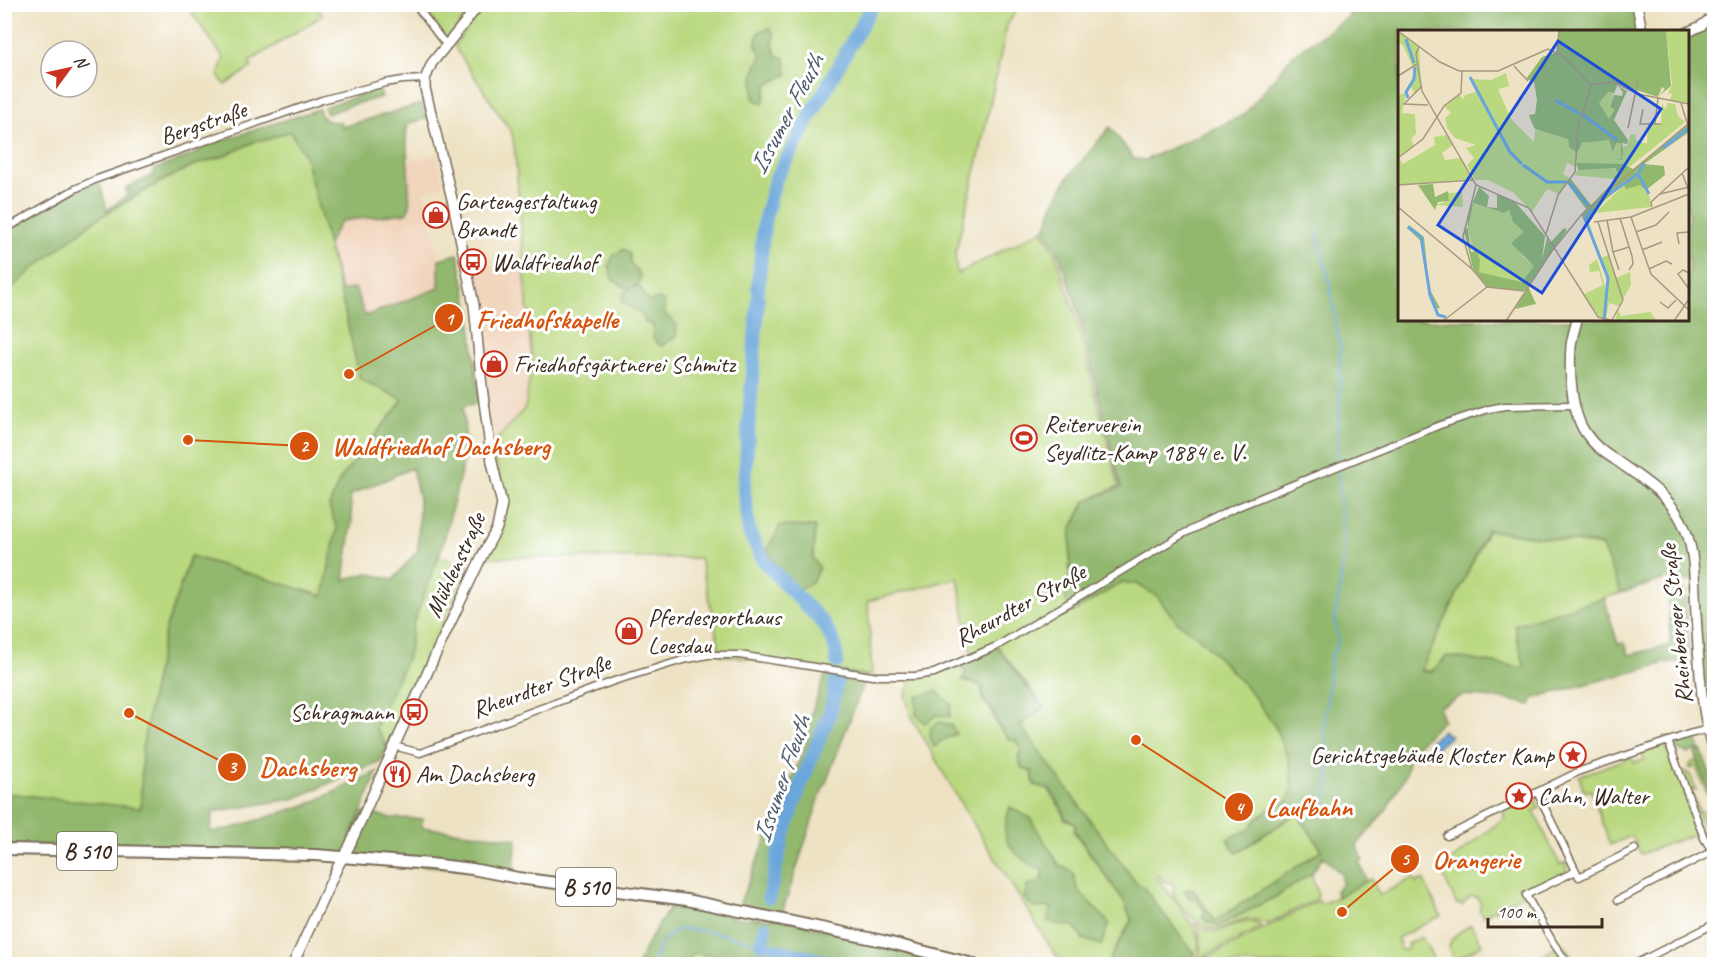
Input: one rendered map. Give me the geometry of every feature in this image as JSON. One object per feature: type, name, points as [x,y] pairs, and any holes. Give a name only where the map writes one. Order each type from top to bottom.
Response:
[{"type":"main road","name":"B 510","points":[[4,849],[343,857],[451,866],[518,878],[687,900],[883,941],[973,964]]},
{"type":"street","points":[[415,4],[442,40],[448,44]]},
{"type":"street","points":[[425,79],[432,63],[478,4]]},
{"type":"street","points":[[1637,4],[1642,30]]},
{"type":"street","points":[[1689,32],[1714,16]]},
{"type":"street","name":"Bergstraße","points":[[4,230],[75,189],[97,179],[322,100],[386,83],[425,79]]},
{"type":"street","name":"Mühlenstraße","points":[[293,964],[497,528],[502,504],[492,462],[474,305],[452,196],[427,101],[425,79]]},
{"type":"street","name":"Rheinberger Straße","points":[[1577,321],[1571,344],[1571,375],[1575,405],[1582,427],[1596,446],[1662,494],[1681,519],[1688,537],[1692,557],[1699,672],[1714,754]]},
{"type":"street","name":"Rheurdter Straße","points":[[394,746],[420,753],[614,681],[683,660],[708,655],[739,655],[872,676],[915,676],[934,673],[997,646],[1183,534],[1235,508],[1440,425],[1489,409],[1505,406],[1575,405]]},
{"type":"street","points":[[1447,836],[1580,771],[1711,729]]},
{"type":"street","points":[[1618,900],[1714,851],[1704,838],[1668,741]]},
{"type":"street","points":[[1537,792],[1579,877],[1635,849]]},
{"type":"street","points":[[1568,964],[1526,895],[1576,871]]},
{"type":"street","points":[[1635,964],[1714,924]]},
{"type":"shaded area","points":[[437,154],[443,182],[441,187],[424,191],[439,259],[439,288],[365,316],[341,291],[328,244],[341,221],[406,213],[410,206],[407,161]]},
{"type":"shaded area","points":[[523,257],[532,363],[525,408],[493,444],[484,381],[479,304],[471,272]]},
{"type":"green space","points":[[186,5],[315,5],[323,15],[249,62],[252,67],[225,85],[218,75],[224,58]]},
{"type":"green space","points":[[421,5],[473,5],[454,32],[446,38]]},
{"type":"green space","points":[[483,5],[1020,5],[1007,25],[955,254],[957,274],[1042,230],[1053,248],[1075,313],[1119,486],[1085,501],[1071,530],[1067,587],[1072,613],[1122,582],[1137,584],[1157,596],[1177,622],[1201,639],[1251,692],[1276,728],[1290,762],[1292,790],[1288,801],[1277,805],[1257,819],[1248,830],[1228,840],[1237,853],[1297,813],[1322,850],[1215,921],[1193,889],[1195,897],[1206,913],[1202,917],[1207,923],[1222,924],[1279,895],[1312,873],[1317,899],[1268,924],[1245,919],[1223,928],[1214,929],[1204,926],[1187,912],[1175,897],[1173,883],[1163,881],[1159,875],[1156,878],[1181,908],[1197,934],[1199,945],[1195,955],[1143,887],[1136,883],[1020,725],[1044,707],[997,646],[972,658],[958,578],[868,601],[872,676],[721,655],[700,558],[485,557],[501,535],[507,499],[495,460],[493,444],[525,408],[532,363],[512,133],[454,46]]},
{"type":"green space","points":[[1344,5],[1635,5],[1642,30],[1398,30],[1398,321],[1689,321],[1689,32],[1714,19],[1714,727],[1712,700],[1705,680],[1694,579],[1688,581],[1669,578],[1621,593],[1601,545],[1487,530],[1421,671],[1432,672],[1447,656],[1525,668],[1514,625],[1604,598],[1618,644],[1625,643],[1629,655],[1670,645],[1669,589],[1679,587],[1685,590],[1689,663],[1670,662],[1534,698],[1531,705],[1505,699],[1463,695],[1439,707],[1443,720],[1409,754],[1406,774],[1386,810],[1357,845],[1363,860],[1359,862],[1367,881],[1337,897],[1336,890],[1342,885],[1342,875],[1323,856],[1312,873],[1279,895],[1218,926],[1204,920],[1202,916],[1206,913],[1195,897],[1191,900],[1184,890],[1193,889],[1215,921],[1322,850],[1297,813],[1236,853],[1227,839],[1248,830],[1269,809],[1288,801],[1292,790],[1290,762],[1276,728],[1251,692],[1201,639],[1177,622],[1157,596],[1137,584],[1122,582],[1071,613],[1067,605],[1071,530],[1086,501],[1121,487],[1076,303],[1057,250],[1045,230],[1053,206],[1067,179],[1110,127],[1134,159],[1145,160],[1244,115],[1293,55],[1350,16]]},
{"type":"green space","points":[[770,28],[774,35],[773,44],[776,55],[785,58],[787,74],[767,85],[763,104],[754,99],[756,66],[762,55],[756,42],[759,32]]},
{"type":"green space","points":[[379,89],[382,97],[327,114],[324,107]]},
{"type":"green space","points":[[421,104],[427,119],[408,123],[406,134],[410,206],[406,213],[341,221],[328,244],[341,291],[355,288],[365,316],[439,288],[439,259],[458,254],[470,312],[479,403],[463,406],[466,451],[443,544],[413,624],[408,656],[376,728],[387,747],[381,761],[293,799],[213,812],[210,832],[233,828],[309,804],[378,771],[350,839],[364,812],[391,818],[423,819],[421,827],[517,839],[514,868],[472,869],[123,846],[5,846],[5,793],[141,808],[142,750],[153,688],[165,631],[191,556],[323,596],[337,528],[329,507],[339,481],[403,400],[360,379],[305,156],[290,131],[266,140],[258,140],[224,156],[192,166],[158,183],[95,220],[32,270],[5,295],[4,233],[76,191],[99,181],[107,210],[127,196],[126,188],[152,176],[155,169],[197,153],[202,147],[319,109],[324,119],[340,122],[342,127]],"holes":[[[412,468],[419,498],[418,550],[393,580],[368,573],[344,580],[352,522],[350,495]]]},
{"type":"green space","points":[[290,131],[305,155],[360,378],[403,400],[339,481],[329,507],[337,528],[323,596],[190,556],[165,631],[153,688],[142,750],[141,809],[5,793],[4,295],[95,220],[158,183],[192,166],[224,156],[258,140],[266,140]]},
{"type":"green space","points":[[624,249],[630,254],[630,263],[641,276],[640,282],[633,287],[640,287],[648,301],[658,299],[664,301],[665,314],[677,325],[676,337],[661,346],[653,339],[653,324],[645,323],[643,315],[622,302],[623,294],[630,288],[612,279],[609,264],[614,255]]},
{"type":"green space","points":[[780,526],[815,527],[813,559],[819,567],[813,581],[794,594],[767,550]]},
{"type":"green space","points":[[1488,530],[1602,546],[1621,593],[1514,625],[1525,668],[1447,656],[1432,671],[1421,670]]},
{"type":"green space","points":[[439,556],[469,566],[387,747],[376,728],[408,656],[413,624]]},
{"type":"green space","points":[[997,646],[1044,707],[1020,725],[1136,883],[1143,887],[1195,955],[1192,964],[1107,964],[1132,920],[1124,901],[1075,831],[1075,823],[1065,818],[1062,808],[1050,789],[1034,785],[1033,772],[1021,767],[1019,755],[1021,750],[1017,741],[1009,739],[997,723],[993,710],[984,701],[982,685],[962,680],[966,671],[957,664]]},
{"type":"green space","points":[[957,664],[966,671],[962,681],[981,686],[983,701],[992,711],[996,724],[1009,739],[1016,741],[1021,751],[1018,756],[1021,767],[1032,773],[1034,785],[1049,789],[1064,819],[1075,823],[1074,832],[1124,901],[1131,920],[1107,964],[1070,964],[1056,956],[963,807],[911,716],[905,695],[913,677]]},
{"type":"green space","points":[[827,670],[867,675],[822,790],[780,919],[965,964],[754,964],[695,953],[682,964],[638,964],[650,938],[676,898],[735,918],[778,919],[740,902],[806,744],[811,714]]},
{"type":"green space","points":[[936,691],[951,704],[950,717],[937,715],[925,723],[916,715],[916,697]]},
{"type":"green space","points":[[940,722],[951,725],[956,734],[934,747],[930,737],[931,727]]},
{"type":"green space","points":[[1695,736],[1700,749],[1688,753],[1676,749],[1678,742]]},
{"type":"green space","points":[[1661,747],[1669,751],[1706,850],[1704,851],[1697,833],[1641,854],[1631,836],[1610,845],[1591,791],[1584,791],[1579,776],[1629,758],[1633,759],[1634,763],[1644,760],[1641,754]]},
{"type":"green space","points":[[1701,750],[1714,785],[1714,802],[1695,753]]},
{"type":"green space","points":[[1695,761],[1714,806],[1714,813],[1696,767],[1689,768]]},
{"type":"green space","points":[[1685,772],[1690,774],[1696,790],[1693,789],[1692,792],[1699,811],[1705,813],[1710,824],[1705,825],[1708,832],[1714,836],[1714,843],[1706,835],[1690,794]]},
{"type":"green space","points":[[1532,798],[1540,808],[1534,811],[1560,865],[1567,862],[1565,873],[1538,886],[1530,886],[1526,893],[1483,916],[1477,897],[1469,897],[1462,906],[1461,903],[1457,905],[1443,875],[1448,872],[1446,865],[1505,817],[1503,813]]},
{"type":"green space","points":[[1010,807],[1030,818],[1060,866],[1073,872],[1078,890],[1109,923],[1101,945],[1083,939],[1074,926],[1047,921],[1052,907],[1034,908],[1024,898],[1027,886],[1041,881],[1044,871],[1023,859],[1008,842],[1005,826]]},
{"type":"green space","points":[[1413,878],[1416,883],[1423,879],[1441,916],[1397,938],[1399,946],[1401,950],[1406,950],[1407,944],[1422,937],[1436,964],[1194,964],[1318,901],[1323,904],[1371,879],[1380,895]]},
{"type":"green space","points":[[1247,921],[1262,927],[1198,959],[1200,940],[1199,931],[1194,922],[1214,932]]},
{"type":"green space","points":[[1471,925],[1482,945],[1456,959],[1451,954],[1450,943],[1456,935]]},
{"type":"green space","points":[[1563,944],[1578,964],[1527,964]]},
{"type":"green space","points":[[695,953],[754,964],[683,964]]},
{"type":"water","points":[[1443,730],[1447,735],[1450,734],[1450,737],[1432,750],[1428,747],[1430,741]]},
{"type":"waterway","name":"Issumer Fleuth","points":[[758,289],[764,222],[775,180],[873,4]]},
{"type":"waterway","points":[[1318,233],[1340,346],[1337,458]]},
{"type":"waterway","name":"Issumer Fleuth","points":[[758,300],[744,489],[749,532],[764,561],[824,624],[835,645],[837,662]]},
{"type":"waterway","points":[[1321,814],[1325,807],[1330,770],[1329,750],[1324,734],[1331,656],[1338,643],[1335,619],[1344,556],[1338,472]]},
{"type":"waterway","name":"Issumer Fleuth","points":[[769,897],[782,839],[831,710],[837,678]]},
{"type":"waterway","name":"Issumer Fleuth","points":[[762,944],[765,928]]},
{"type":"waterway","points":[[652,964],[664,939],[679,929],[707,931],[762,944]]},
{"type":"waterway","points":[[762,944],[850,964]]},
{"type":"place","name":"Gartengestaltung Brandt","points":[[436,215]]},
{"type":"place","name":"Waldfriedhof","points":[[473,262]]},
{"type":"place","name":"Friedhofsgärtnerei Schmitz","points":[[494,364]]},
{"type":"place","name":"Friedhofskapelle","points":[[349,374]]},
{"type":"place","name":"Reiterverein Seydlitz-Kamp 1884 e. V.","points":[[1024,438]]},
{"type":"place","name":"Waldfriedhof Dachsberg","points":[[188,440]]},
{"type":"place","name":"Pferdesporthaus Loesdau","points":[[629,631]]},
{"type":"place","name":"Schragmann","points":[[414,712]]},
{"type":"place","name":"Dachsberg","points":[[129,713]]},
{"type":"place","name":"Laufbahn","points":[[1136,740]]},
{"type":"place","name":"Gerichtsgebäude Kloster Kamp","points":[[1573,755]]},
{"type":"place","name":"Am Dachsberg","points":[[397,774]]},
{"type":"place","name":"Cahn, Walter","points":[[1519,796]]},
{"type":"place","name":"Orangerie","points":[[1342,912]]}]
